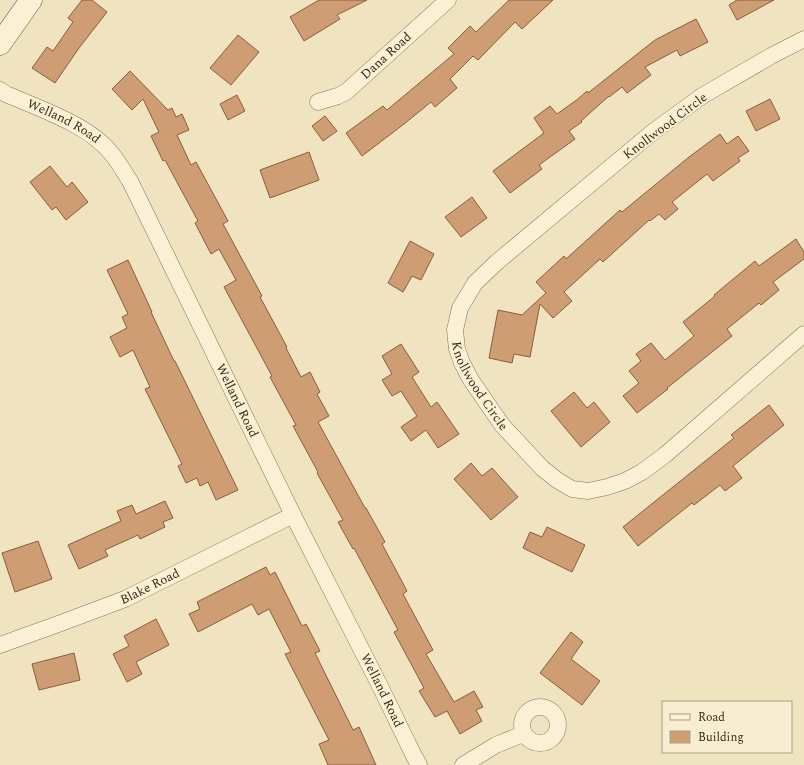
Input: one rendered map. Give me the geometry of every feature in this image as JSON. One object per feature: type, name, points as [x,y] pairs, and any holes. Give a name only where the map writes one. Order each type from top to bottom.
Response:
[{"type":"street","points":[[0,44],[31,0]]},
{"type":"street","name":"Dana Road","points":[[318,102],[346,92],[448,0]]},
{"type":"street","name":"Knollwood Circle","points":[[804,39],[732,78],[696,101],[654,131],[497,262],[475,283],[460,308],[455,330],[457,349],[462,363],[471,380],[502,425],[542,468],[557,480],[572,489],[588,491],[625,481],[642,472],[665,455],[804,334]]},
{"type":"street","name":"Welland Road","points":[[0,90],[68,121],[92,135],[110,152],[130,181],[293,515],[419,765]]},
{"type":"street","name":"Blake Road","points":[[0,645],[61,624],[125,599],[293,515]]},
{"type":"street","points":[[463,765],[496,745],[523,734]]},
{"type":"building","points":[[82,0],[92,0],[107,12],[79,48],[55,83],[32,68],[47,47],[53,51],[73,22],[68,18]]},
{"type":"building","points":[[319,0],[367,0],[337,15],[340,19],[304,41],[290,17]]},
{"type":"building","points":[[509,0],[553,0],[522,29],[515,22],[478,60],[473,56],[450,79],[457,88],[435,107],[431,102],[362,156],[346,133],[383,106],[387,110],[454,54],[448,48],[470,26],[476,32]]},
{"type":"building","points":[[737,0],[774,0],[737,20],[729,5]]},
{"type":"building","points":[[696,19],[708,42],[680,56],[677,50],[645,67],[651,75],[627,93],[622,87],[609,96],[581,121],[582,122],[569,131],[575,139],[539,165],[542,169],[510,193],[493,171],[544,133],[534,118],[550,106],[557,114],[587,91],[588,93],[655,40]]},
{"type":"building","points":[[238,35],[259,52],[231,85],[210,68]]},
{"type":"building","points":[[130,71],[168,110],[172,108],[176,117],[182,114],[189,130],[177,135],[191,165],[196,162],[228,221],[223,224],[262,296],[260,297],[287,347],[286,348],[301,377],[310,372],[320,392],[317,394],[329,416],[318,422],[385,542],[382,544],[407,591],[403,594],[433,650],[426,654],[454,702],[474,691],[483,707],[476,710],[482,721],[460,734],[447,711],[435,717],[419,691],[424,688],[394,632],[398,630],[354,548],[353,549],[338,522],[343,520],[293,426],[296,425],[270,377],[272,376],[224,287],[236,280],[219,249],[211,254],[195,223],[198,221],[165,160],[163,161],[151,136],[159,132],[143,99],[132,110],[112,89]]},
{"type":"building","points":[[237,95],[245,111],[228,120],[220,104]]},
{"type":"building","points":[[770,99],[780,119],[756,131],[746,111]]},
{"type":"building","points":[[325,116],[337,131],[323,141],[312,126]]},
{"type":"building","points":[[720,134],[727,144],[738,136],[749,151],[738,158],[740,161],[713,181],[707,174],[672,202],[678,209],[665,220],[659,214],[650,221],[649,220],[603,262],[600,259],[564,292],[572,301],[553,318],[540,304],[530,357],[514,354],[512,363],[489,358],[498,310],[522,315],[546,293],[536,282],[564,256],[566,259],[620,210],[622,212],[689,157]]},
{"type":"building","points":[[309,152],[319,180],[270,198],[260,170]]},
{"type":"building","points":[[50,166],[67,187],[72,182],[88,202],[66,220],[56,207],[52,210],[30,182]]},
{"type":"building","points":[[472,197],[487,218],[461,237],[445,217]]},
{"type":"building","points":[[796,239],[804,252],[804,259],[773,282],[779,290],[761,305],[759,303],[727,329],[732,336],[637,413],[623,396],[639,383],[629,371],[641,361],[636,354],[651,343],[665,360],[694,336],[683,322],[755,261],[759,266]]},
{"type":"building","points":[[410,241],[434,254],[421,280],[412,276],[403,292],[388,283]]},
{"type":"building","points":[[128,260],[174,361],[238,490],[216,500],[208,482],[200,486],[197,478],[186,483],[178,466],[182,464],[145,389],[150,387],[133,350],[120,357],[110,337],[127,328],[122,317],[128,314],[107,270]]},
{"type":"building","points":[[401,344],[419,372],[412,377],[431,407],[437,402],[459,434],[438,448],[426,430],[411,441],[401,427],[417,416],[401,391],[392,396],[382,380],[392,374],[382,356]]},
{"type":"building","points":[[574,392],[587,408],[594,402],[610,422],[581,447],[551,411]]},
{"type":"building","points":[[769,405],[784,425],[733,466],[742,478],[725,491],[720,485],[694,505],[692,503],[638,546],[623,527],[734,438],[731,435]]},
{"type":"building","points":[[471,463],[482,476],[492,468],[518,497],[491,520],[454,479]]},
{"type":"building","points":[[165,501],[173,518],[163,522],[165,527],[140,539],[138,535],[105,550],[108,556],[79,569],[68,545],[121,521],[117,511],[132,505],[136,514]]},
{"type":"building","points":[[547,527],[585,545],[572,572],[523,548],[530,532],[542,537]]},
{"type":"building","points":[[38,541],[52,579],[15,592],[2,553]]},
{"type":"building","points":[[266,567],[270,575],[275,572],[302,626],[306,624],[320,651],[315,653],[353,730],[359,727],[376,765],[328,765],[319,744],[329,740],[285,654],[291,652],[269,609],[258,615],[252,604],[198,632],[189,614],[200,609],[197,602]]},
{"type":"building","points":[[156,619],[169,645],[136,662],[142,674],[127,682],[113,654],[129,646],[124,636]]},
{"type":"building","points":[[571,632],[583,642],[571,659],[600,681],[582,705],[540,673]]},
{"type":"building","points":[[74,653],[80,680],[39,690],[32,664]]}]
